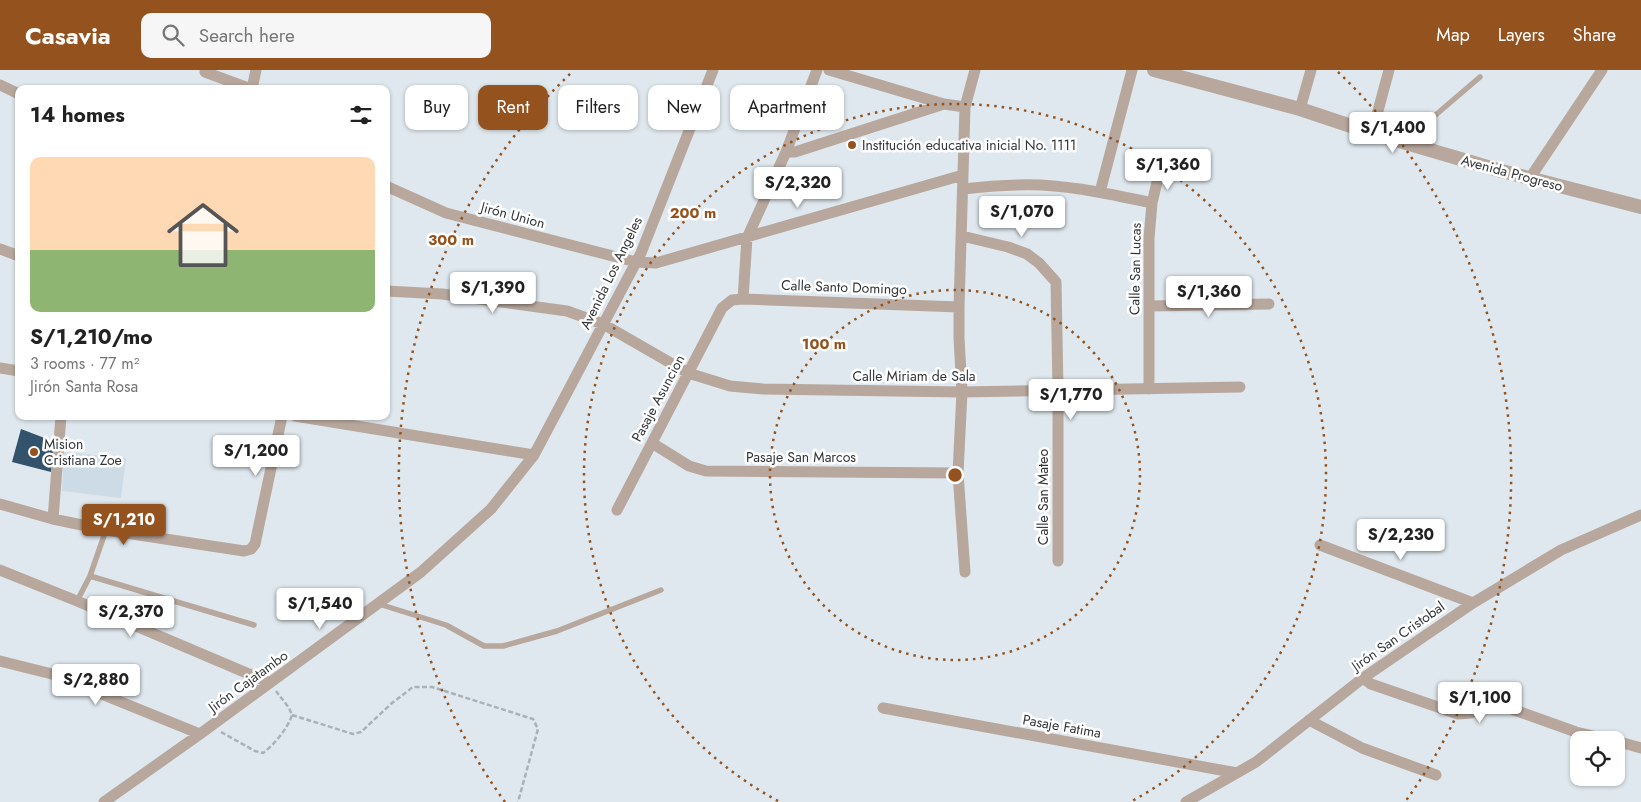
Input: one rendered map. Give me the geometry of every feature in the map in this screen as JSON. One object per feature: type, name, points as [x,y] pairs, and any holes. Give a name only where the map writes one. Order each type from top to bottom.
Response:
[{"type":"street","points":[[252,85],[256,70]]},
{"type":"street","name":"Avenida Los Angeles","points":[[534,455],[636,262],[713,70]]},
{"type":"street","points":[[743,298],[747,238],[786,152],[817,70]]},
{"type":"street","points":[[829,70],[944,104],[965,107]]},
{"type":"street","points":[[965,572],[958,473],[962,392],[959,307],[965,107],[975,70]]},
{"type":"street","points":[[1100,192],[1132,70]]},
{"type":"street","name":"Avenida Progreso","points":[[1154,70],[1300,109],[1372,133],[1530,178],[1641,207]]},
{"type":"street","points":[[1300,109],[1311,70]]},
{"type":"street","points":[[1372,133],[1389,70]]},
{"type":"street","points":[[1530,178],[1602,70]]},
{"type":"street","points":[[205,72],[240,85]]},
{"type":"street","points":[[0,85],[15,92]]},
{"type":"street","points":[[786,152],[795,152],[944,104]]},
{"type":"street","name":"Calle San Lucas","points":[[1149,389],[1149,238],[1152,203],[1158,174]]},
{"type":"street","name":"Jirón Union","points":[[390,188],[446,213],[636,262],[656,263],[963,175]]},
{"type":"street","points":[[963,189],[1040,185],[1100,192],[1152,203]]},
{"type":"street","name":"Calle San Mateo","points":[[962,236],[1008,247],[1026,254],[1039,263],[1056,282],[1058,561]]},
{"type":"street","points":[[0,249],[15,255]]},
{"type":"street","name":"Calle Miriam de Sala","points":[[390,291],[442,294],[567,311],[603,324],[688,372],[730,386],[763,390],[962,392],[1240,387]]},
{"type":"street","name":"Calle Santo Domingo","points":[[727,303],[743,298],[959,307]]},
{"type":"street","name":"Pasaje Asuncion","points":[[617,510],[722,308],[727,303]]},
{"type":"street","points":[[1148,306],[1270,304]]},
{"type":"street","points":[[0,368],[15,370]]},
{"type":"street","points":[[53,519],[61,420]]},
{"type":"street","points":[[0,504],[53,519],[106,530],[244,551],[251,549],[255,544],[281,420]]},
{"type":"street","points":[[320,420],[534,455]]},
{"type":"street","name":"Pasaje San Marcos","points":[[652,442],[689,466],[706,471],[958,473]]},
{"type":"street","name":"Jirón Cajatambo","points":[[104,802],[421,572],[491,509],[534,455]]},
{"type":"street","name":"Jirón San Cristobal","points":[[1186,802],[1256,762],[1363,678],[1473,603],[1561,550],[1641,515]]},
{"type":"street","points":[[1320,545],[1473,603]]},
{"type":"street","points":[[0,570],[270,683]]},
{"type":"street","points":[[0,661],[52,674],[200,734]]},
{"type":"street","points":[[1363,678],[1371,684],[1452,713],[1471,713],[1498,704],[1573,731]]},
{"type":"street","name":"Pasaje Fatima","points":[[882,708],[1236,773]]},
{"type":"street","points":[[1310,720],[1362,748],[1436,776]]},
{"type":"street","points":[[1625,744],[1641,748]]},
{"type":"lane","points":[[1404,142],[1480,77]]},
{"type":"lane","points":[[77,601],[90,576],[106,530]]},
{"type":"lane","points":[[90,576],[254,625]]},
{"type":"lane","points":[[379,604],[446,625],[484,646],[503,646],[557,631],[661,590]]},
{"type":"path","points":[[211,726],[255,752],[263,752],[269,748],[290,721],[292,715],[270,683]]},
{"type":"path","points":[[292,715],[353,734],[361,732],[392,703],[413,687],[432,687],[533,719],[538,729],[518,802]]},
{"type":"shaded area","points":[[64,452],[126,458],[121,498],[62,491]]},
{"type":"building","name":"Mision Cristiana Zoe","points":[[21,429],[55,442],[51,472],[12,462]]},
{"type":"place","name":"Institución educativa inicial No. 1111","points":[[852,145]]},
{"type":"place","name":"Mision Cristiana Zoe","points":[[34,452]]}]
